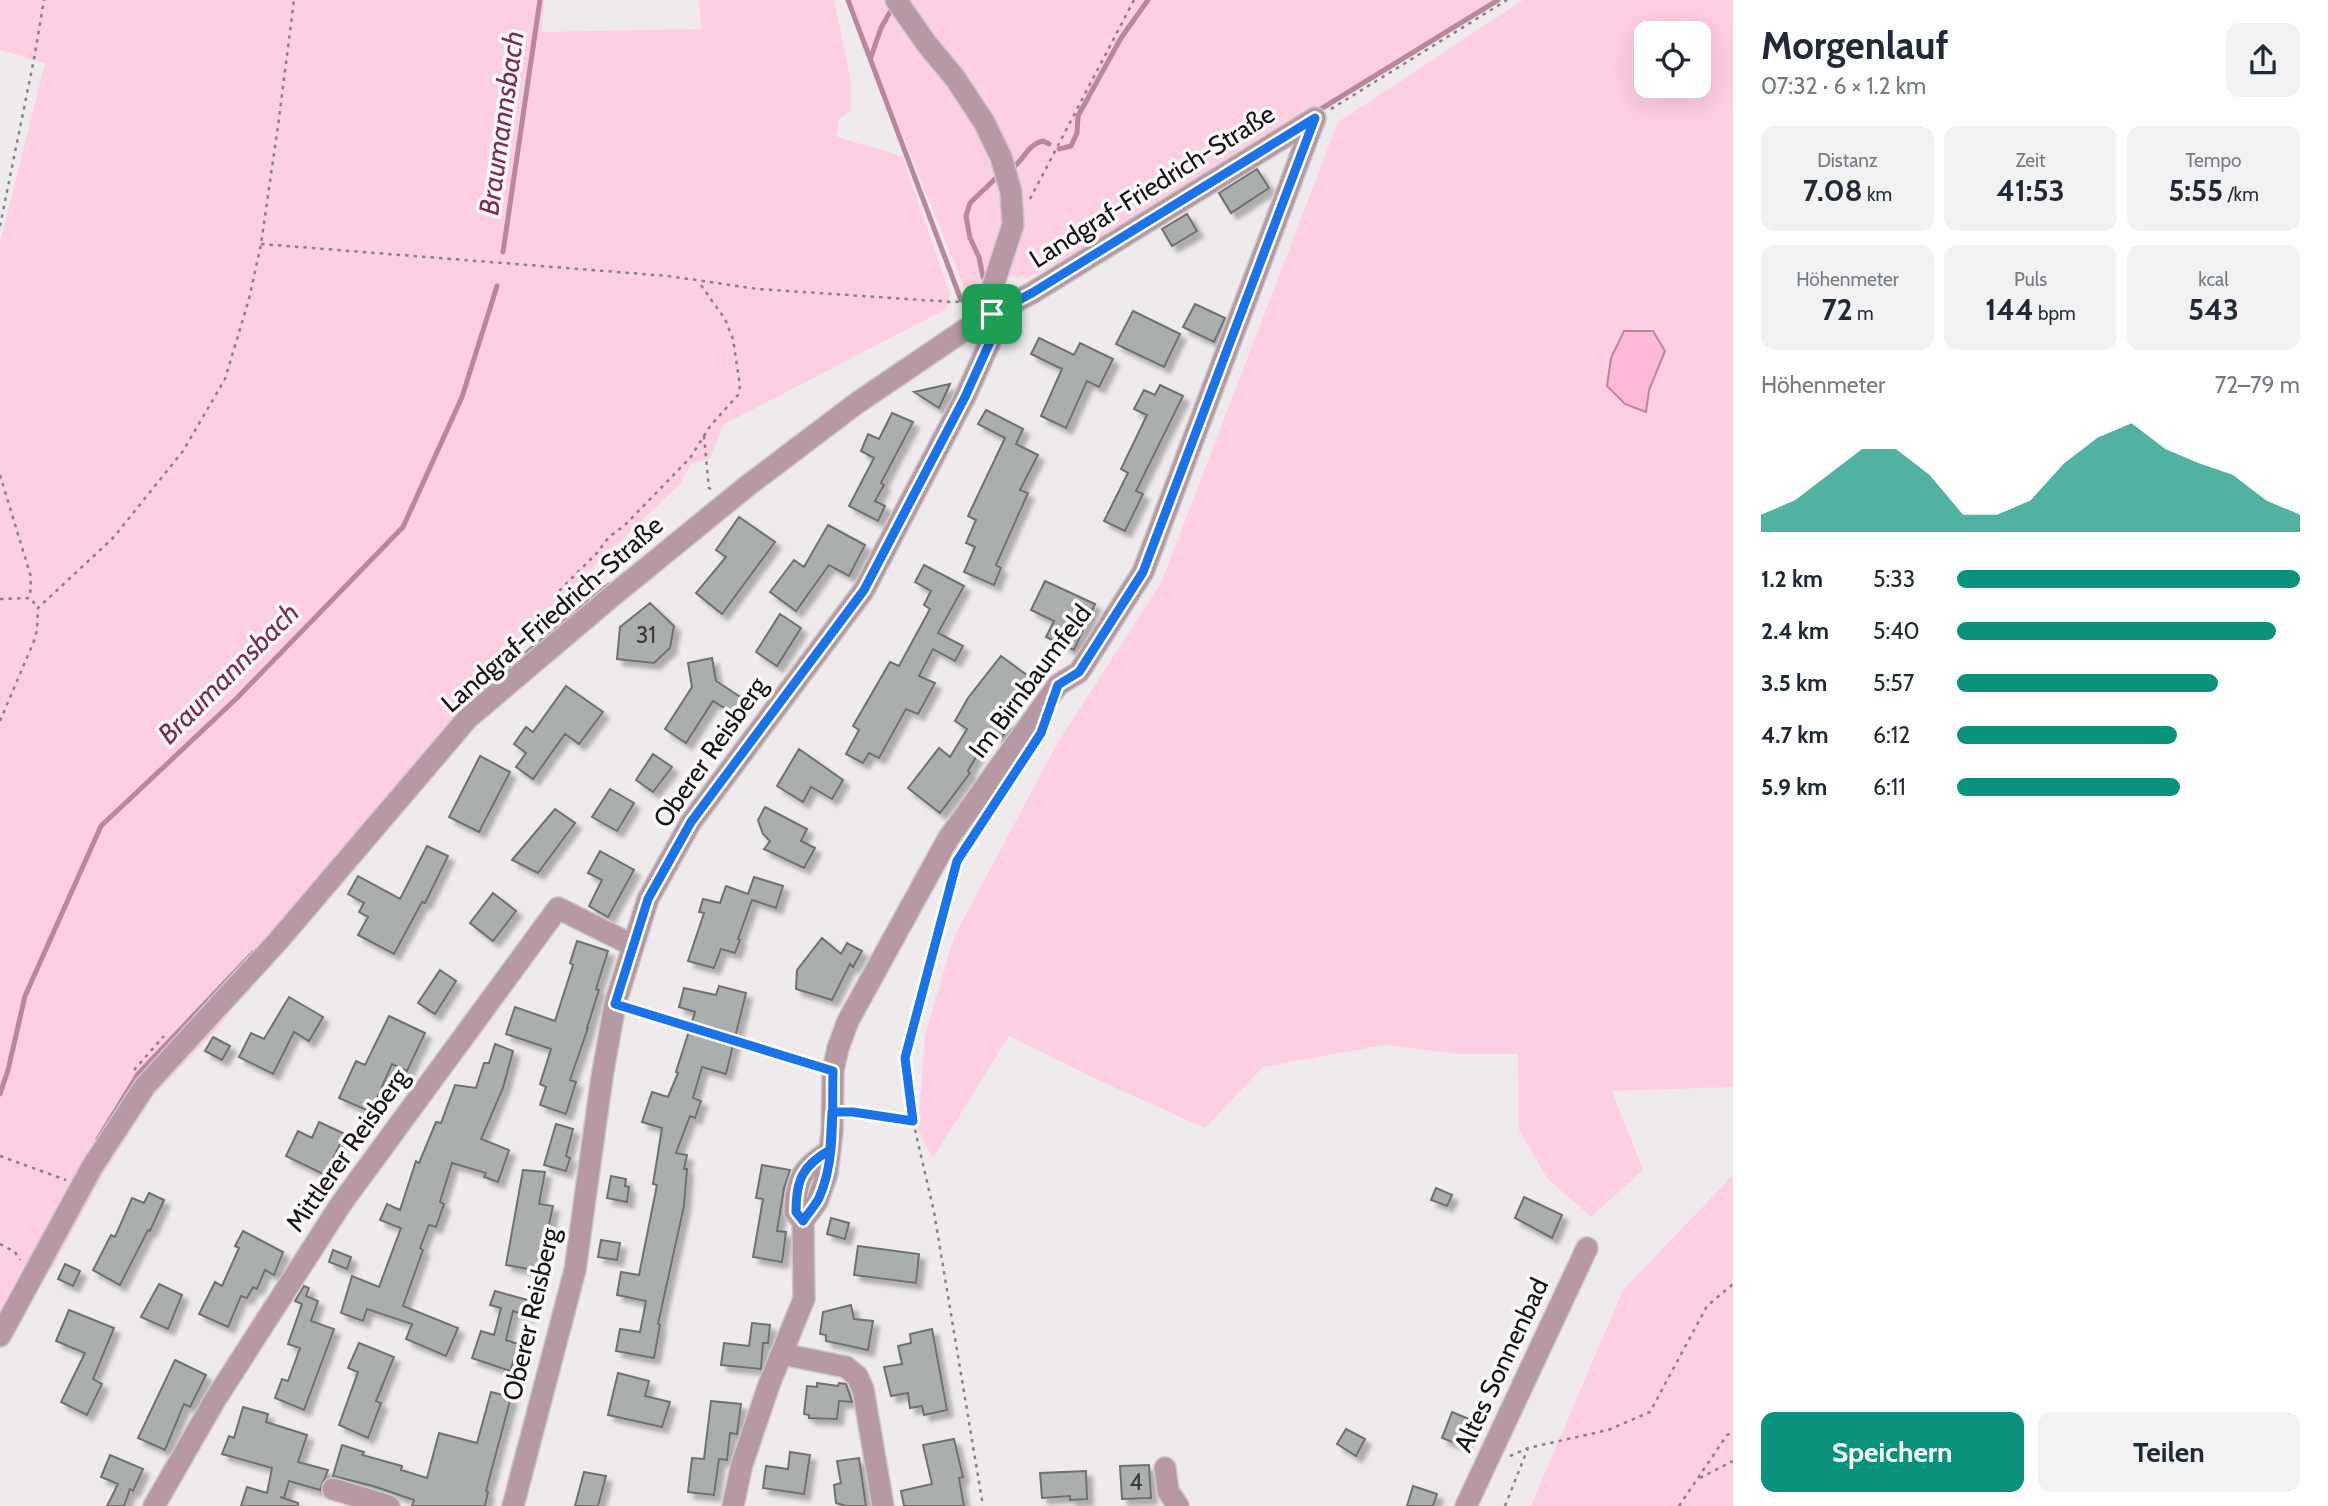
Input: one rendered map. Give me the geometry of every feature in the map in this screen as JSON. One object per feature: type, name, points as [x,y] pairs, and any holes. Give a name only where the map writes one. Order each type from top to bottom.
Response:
[{"type":"street","name":"Oberer Reisberg","points":[[513,1506],[575,1269],[615,1004],[648,899],[691,822],[852,607],[878,566],[965,397],[990,342],[996,272],[1013,225],[1011,192],[1001,158],[984,122],[955,78],[896,0]]},
{"type":"street","name":"Landgraf-Friedrich-Straße","points":[[0,1336],[82,1186],[145,1086],[278,941],[468,718],[746,487],[857,403],[975,323],[991,307],[1032,293],[1315,118]]},
{"type":"street","name":"Im Birnbaumfeld","points":[[733,1506],[742,1464],[804,1299],[803,1221],[796,1212],[799,1183],[803,1170],[830,1150],[833,1071],[848,1021],[948,839],[1058,685],[1079,672],[1143,572],[1315,118]]},
{"type":"street","name":"Mittlerer Reisberg","points":[[154,1506],[215,1400],[341,1203],[558,908],[632,945]]},
{"type":"street","name":"Altes Sonnenbad","points":[[1466,1506],[1587,1248]]},
{"type":"street","points":[[782,1354],[846,1367],[858,1376],[865,1400],[883,1506]]},
{"type":"street","points":[[1165,1468],[1168,1491],[1178,1506]]},
{"type":"street","points":[[333,1489],[389,1506]]},
{"type":"path","points":[[0,226],[44,0]]},
{"type":"path","points":[[0,721],[34,642],[38,608],[113,538],[183,451],[225,379],[249,299],[261,244],[294,0]]},
{"type":"path","points":[[1028,203],[1134,0]]},
{"type":"path","points":[[1315,118],[1507,0]]},
{"type":"path","points":[[261,244],[654,275],[758,289],[991,307]]},
{"type":"path","points":[[561,618],[561,607],[556,599],[558,592],[609,537],[625,526],[690,458],[711,425],[738,395],[740,386],[733,339],[725,319],[698,281]]},
{"type":"path","points":[[704,436],[709,488],[714,491]]},
{"type":"path","points":[[0,475],[31,577],[30,598],[38,608]]},
{"type":"path","points":[[0,599],[30,598]]},
{"type":"path","points":[[957,861],[905,1058],[913,1121],[934,1212],[983,1506]]},
{"type":"path","points":[[615,1004],[833,1071]]},
{"type":"path","points":[[832,1112],[853,1112],[913,1121]]},
{"type":"path","points":[[0,1156],[82,1186]]},
{"type":"path","points":[[0,1244],[15,1252],[23,1266]]},
{"type":"path","points":[[1504,1506],[1528,1448],[1608,1430],[1650,1412],[1707,1306],[1733,1284]]},
{"type":"path","points":[[1679,1506],[1727,1435],[1733,1432]]},
{"type":"path","points":[[1697,1480],[1733,1461]]},
{"type":"shaded area","points":[[0,0],[544,0],[542,32],[701,29],[699,0],[834,0],[851,82],[851,110],[839,119],[837,137],[902,156],[950,294],[946,309],[723,425],[710,459],[691,464],[680,484],[519,638],[217,1029],[154,1095],[102,1176],[53,1267],[24,1267],[0,1311],[0,243],[45,63],[0,50]]},
{"type":"shaded area","points":[[848,0],[1493,0],[1436,38],[1151,210],[1029,278],[993,275],[978,293],[968,297]]},
{"type":"shaded area","points":[[1523,0],[1733,0],[1733,1087],[1612,1091],[1643,1170],[1591,1217],[1547,1178],[1519,1130],[1518,1054],[1460,1054],[1384,1045],[1263,1067],[1205,1128],[1009,1036],[933,1158],[918,1131],[925,1035],[954,937],[1058,742],[1161,583],[1338,122]]},
{"type":"shaded area","points":[[1624,331],[1653,331],[1665,351],[1649,390],[1646,412],[1625,404],[1607,386],[1611,358]]},
{"type":"shaded area","points":[[1733,1175],[1733,1506],[1531,1506],[1623,1290]]},
{"type":"building","points":[[1257,169],[1269,188],[1231,213],[1219,193]]},
{"type":"building","points":[[1187,214],[1197,231],[1172,246],[1162,229]]},
{"type":"building","points":[[1195,304],[1225,318],[1214,342],[1183,327]]},
{"type":"building","points":[[1133,311],[1180,334],[1164,367],[1116,344]]},
{"type":"building","points":[[1039,338],[1074,355],[1080,343],[1113,359],[1099,387],[1087,381],[1066,428],[1041,416],[1062,369],[1031,354]]},
{"type":"building","points":[[950,384],[939,408],[914,392]]},
{"type":"building","points":[[1160,385],[1183,396],[1136,491],[1143,494],[1125,531],[1104,521],[1128,473],[1121,469],[1147,415],[1134,409],[1144,390],[1155,395]]},
{"type":"building","points":[[986,410],[1023,429],[1016,444],[1038,455],[1020,490],[1028,493],[996,565],[1001,568],[994,585],[964,572],[975,547],[966,543],[976,520],[968,516],[1005,438],[978,424]]},
{"type":"building","points":[[892,413],[913,422],[881,483],[884,485],[875,501],[885,506],[878,521],[849,506],[874,458],[861,451],[868,434],[879,439]]},
{"type":"building","points":[[739,517],[775,542],[722,614],[696,593],[726,557],[716,550]]},
{"type":"building","points":[[828,525],[865,545],[849,576],[829,565],[796,611],[770,592],[794,560],[804,567]]},
{"type":"building","points":[[924,565],[964,586],[938,633],[963,646],[955,661],[933,649],[919,676],[935,683],[918,714],[906,709],[879,758],[869,753],[863,763],[846,754],[859,730],[853,726],[890,662],[899,666],[930,609],[924,605],[931,591],[915,582]]},
{"type":"building","points":[[1045,581],[1095,604],[1074,650],[1046,637],[1054,621],[1031,610]]},
{"type":"building","points":[[650,603],[674,626],[670,648],[654,663],[617,659],[620,627]]},
{"type":"building","points":[[780,614],[801,628],[777,666],[756,652]]},
{"type":"building","points":[[1001,656],[1028,676],[998,717],[1010,724],[1001,739],[990,732],[968,771],[970,773],[940,813],[908,788],[939,748],[950,757],[967,729],[955,721],[968,698]]},
{"type":"building","points":[[712,658],[716,681],[745,700],[735,715],[713,701],[686,743],[665,729],[692,687],[688,663]]},
{"type":"building","points":[[566,686],[603,712],[579,744],[565,734],[533,779],[516,767],[526,753],[514,744],[526,727],[533,732]]},
{"type":"building","points":[[799,749],[843,780],[832,799],[811,787],[803,802],[777,786]]},
{"type":"building","points":[[653,754],[672,767],[653,792],[636,780]]},
{"type":"building","points":[[480,756],[510,772],[479,832],[449,817]]},
{"type":"building","points":[[610,789],[634,803],[617,831],[592,817]]},
{"type":"building","points":[[765,807],[807,829],[801,841],[815,848],[804,868],[764,849],[770,841],[763,834],[758,820]]},
{"type":"building","points":[[555,809],[575,823],[538,873],[512,860]]},
{"type":"building","points":[[427,846],[448,856],[425,903],[422,902],[394,954],[358,935],[368,917],[359,912],[364,903],[348,894],[358,876],[400,899]]},
{"type":"building","points":[[600,851],[634,870],[608,917],[589,906],[602,880],[588,873]]},
{"type":"building","points":[[754,877],[783,886],[776,908],[752,900],[735,953],[721,949],[714,968],[688,961],[704,913],[699,912],[703,899],[720,903],[726,886],[748,894]]},
{"type":"building","points":[[493,893],[516,911],[493,941],[470,923]]},
{"type":"building","points":[[822,938],[841,954],[847,943],[862,951],[853,967],[850,964],[832,1000],[796,989],[797,970]]},
{"type":"building","points":[[577,941],[608,951],[588,1028],[570,1080],[576,1082],[566,1114],[540,1105],[546,1087],[540,1084],[551,1049],[506,1034],[515,1007],[555,1021],[573,965],[570,963]]},
{"type":"building","points":[[440,970],[456,981],[435,1014],[418,1003]]},
{"type":"building","points":[[719,986],[746,993],[726,1074],[702,1067],[693,1098],[701,1101],[695,1118],[690,1116],[676,1153],[687,1155],[684,1169],[687,1169],[684,1206],[658,1324],[660,1325],[654,1358],[616,1351],[620,1329],[640,1332],[646,1301],[617,1295],[621,1272],[639,1275],[657,1185],[653,1184],[662,1128],[642,1122],[652,1092],[668,1097],[678,1073],[676,1072],[695,1012],[679,1007],[684,988],[716,995]]},
{"type":"building","points":[[289,997],[323,1017],[309,1041],[294,1032],[273,1074],[239,1057],[251,1033],[264,1039]]},
{"type":"building","points":[[389,1016],[425,1033],[407,1071],[392,1064],[371,1112],[339,1098],[356,1061],[365,1065]]},
{"type":"building","points":[[213,1037],[230,1046],[222,1060],[205,1051]]},
{"type":"building","points":[[495,1044],[513,1051],[503,1088],[481,1139],[509,1150],[498,1182],[484,1177],[486,1173],[452,1163],[440,1202],[444,1204],[436,1227],[429,1225],[403,1306],[458,1328],[446,1356],[406,1339],[412,1324],[367,1309],[363,1321],[341,1313],[352,1276],[379,1287],[401,1228],[380,1220],[387,1204],[400,1210],[416,1161],[419,1163],[436,1122],[441,1123],[455,1085],[476,1088],[484,1063],[489,1063]]},
{"type":"building","points":[[319,1122],[345,1134],[325,1175],[286,1156],[298,1131],[312,1138]]},
{"type":"building","points":[[556,1124],[573,1129],[566,1156],[570,1158],[566,1171],[544,1165]]},
{"type":"building","points":[[762,1165],[790,1170],[784,1188],[777,1231],[786,1232],[782,1262],[753,1257],[763,1199],[756,1198]]},
{"type":"building","points":[[523,1170],[545,1172],[539,1204],[553,1206],[539,1271],[506,1265]]},
{"type":"building","points":[[611,1176],[626,1179],[625,1186],[629,1187],[627,1202],[607,1198]]},
{"type":"building","points":[[1436,1188],[1452,1195],[1447,1206],[1431,1200]]},
{"type":"building","points":[[149,1193],[164,1200],[120,1285],[93,1270],[111,1235],[115,1237],[132,1198],[144,1203]]},
{"type":"building","points":[[1524,1197],[1562,1215],[1552,1238],[1515,1218]]},
{"type":"building","points":[[831,1218],[849,1223],[845,1239],[827,1234]]},
{"type":"building","points":[[243,1231],[283,1252],[274,1275],[265,1270],[257,1289],[253,1287],[247,1298],[241,1296],[228,1327],[199,1314],[215,1282],[222,1286],[239,1248],[235,1246]]},
{"type":"building","points":[[601,1240],[620,1243],[617,1260],[598,1257]]},
{"type":"building","points":[[858,1246],[919,1254],[916,1283],[854,1275]]},
{"type":"building","points":[[333,1250],[351,1257],[347,1269],[329,1262]]},
{"type":"building","points":[[65,1264],[80,1271],[73,1286],[58,1279]]},
{"type":"building","points":[[159,1284],[182,1295],[168,1329],[141,1317]]},
{"type":"building","points":[[304,1286],[309,1288],[306,1296],[318,1301],[311,1321],[334,1329],[304,1410],[275,1398],[282,1379],[288,1381],[300,1348],[288,1344],[302,1304],[295,1301]]},
{"type":"building","points":[[495,1291],[531,1301],[528,1316],[513,1311],[506,1340],[524,1346],[520,1358],[515,1356],[510,1371],[472,1358],[481,1331],[494,1335],[501,1308],[490,1305]]},
{"type":"building","points":[[851,1305],[854,1319],[873,1321],[868,1350],[826,1341],[826,1335],[820,1334],[823,1312]]},
{"type":"building","points":[[69,1310],[114,1328],[93,1379],[102,1384],[87,1415],[61,1402],[85,1353],[56,1341]]},
{"type":"building","points":[[752,1323],[770,1325],[768,1343],[763,1343],[761,1369],[721,1365],[724,1343],[749,1346]]},
{"type":"building","points":[[932,1329],[947,1410],[924,1415],[922,1406],[910,1408],[908,1393],[891,1396],[884,1367],[902,1364],[898,1346],[911,1343],[910,1334]]},
{"type":"building","points":[[359,1343],[394,1357],[376,1401],[381,1403],[368,1438],[339,1425],[358,1372],[348,1368]]},
{"type":"building","points":[[175,1360],[206,1375],[190,1407],[184,1404],[165,1450],[138,1438]]},
{"type":"building","points":[[618,1373],[649,1381],[645,1396],[670,1402],[662,1427],[608,1415]]},
{"type":"building","points":[[817,1383],[838,1386],[839,1383],[846,1384],[852,1402],[839,1401],[837,1419],[809,1418],[809,1415],[804,1414],[807,1386],[817,1387]]},
{"type":"building","points":[[491,1392],[511,1397],[486,1491],[485,1506],[412,1506],[414,1500],[333,1476],[342,1445],[364,1452],[362,1455],[402,1466],[401,1470],[427,1478],[439,1433],[477,1443]]},
{"type":"building","points":[[711,1401],[741,1404],[737,1434],[730,1433],[727,1460],[719,1459],[714,1495],[688,1492],[692,1458],[704,1459]]},
{"type":"building","points":[[243,1407],[268,1414],[266,1422],[307,1435],[298,1462],[328,1470],[320,1490],[289,1481],[284,1498],[280,1497],[298,1503],[298,1506],[241,1506],[247,1487],[267,1493],[272,1468],[222,1454],[229,1436],[234,1438]]},
{"type":"building","points":[[1452,1412],[1474,1421],[1463,1446],[1442,1438]]},
{"type":"building","points":[[1346,1429],[1365,1439],[1356,1456],[1337,1444]]},
{"type":"building","points":[[954,1439],[963,1477],[959,1478],[964,1506],[904,1506],[901,1491],[932,1484],[923,1445]]},
{"type":"building","points":[[790,1452],[810,1455],[804,1494],[763,1488],[766,1466],[788,1469]]},
{"type":"building","points":[[110,1455],[143,1469],[133,1491],[130,1489],[124,1506],[107,1506],[118,1484],[101,1477]]},
{"type":"building","points":[[859,1458],[866,1506],[836,1503],[834,1485],[841,1483],[837,1461]]},
{"type":"building","points":[[1149,1465],[1151,1498],[1122,1499],[1120,1466]]},
{"type":"building","points":[[1086,1471],[1087,1499],[1070,1500],[1070,1496],[1042,1498],[1040,1473]]},
{"type":"building","points":[[584,1472],[606,1476],[598,1506],[575,1506]]},
{"type":"building","points":[[1413,1486],[1437,1494],[1433,1506],[1407,1506]]},
{"type":"waterway","name":"Braumannsbach","points":[[503,252],[540,0]]},
{"type":"waterway","points":[[848,0],[961,300]]},
{"type":"waterway","points":[[1059,149],[1071,146],[1077,133],[1078,116],[1121,38],[1148,0]]},
{"type":"waterway","points":[[1316,112],[1498,0]]},
{"type":"waterway","points":[[871,57],[890,12]]},
{"type":"waterway","points":[[1014,167],[1034,145],[1043,141],[1049,144]]},
{"type":"waterway","points":[[983,277],[966,216],[970,203],[996,178]]},
{"type":"waterway","name":"Braumannsbach","points":[[0,1094],[25,996],[101,826],[237,698],[403,527],[462,397],[497,286]]},
{"type":"waterway","points":[[470,703],[483,689],[609,585]]},
{"type":"waterway","points":[[98,1139],[138,1074],[253,953]]},
{"type":"route","points":[[992,314],[990,342],[965,397],[864,590],[691,822],[648,899],[615,1004],[833,1071],[832,1112],[832,1132],[827,1174],[817,1202],[803,1221],[796,1212],[799,1183],[803,1170],[816,1159],[830,1150],[832,1132],[832,1112],[853,1112],[913,1121],[905,1058],[957,861],[1041,733],[1058,685],[1079,672],[1143,572],[1315,118],[1032,293],[992,314]]}]
